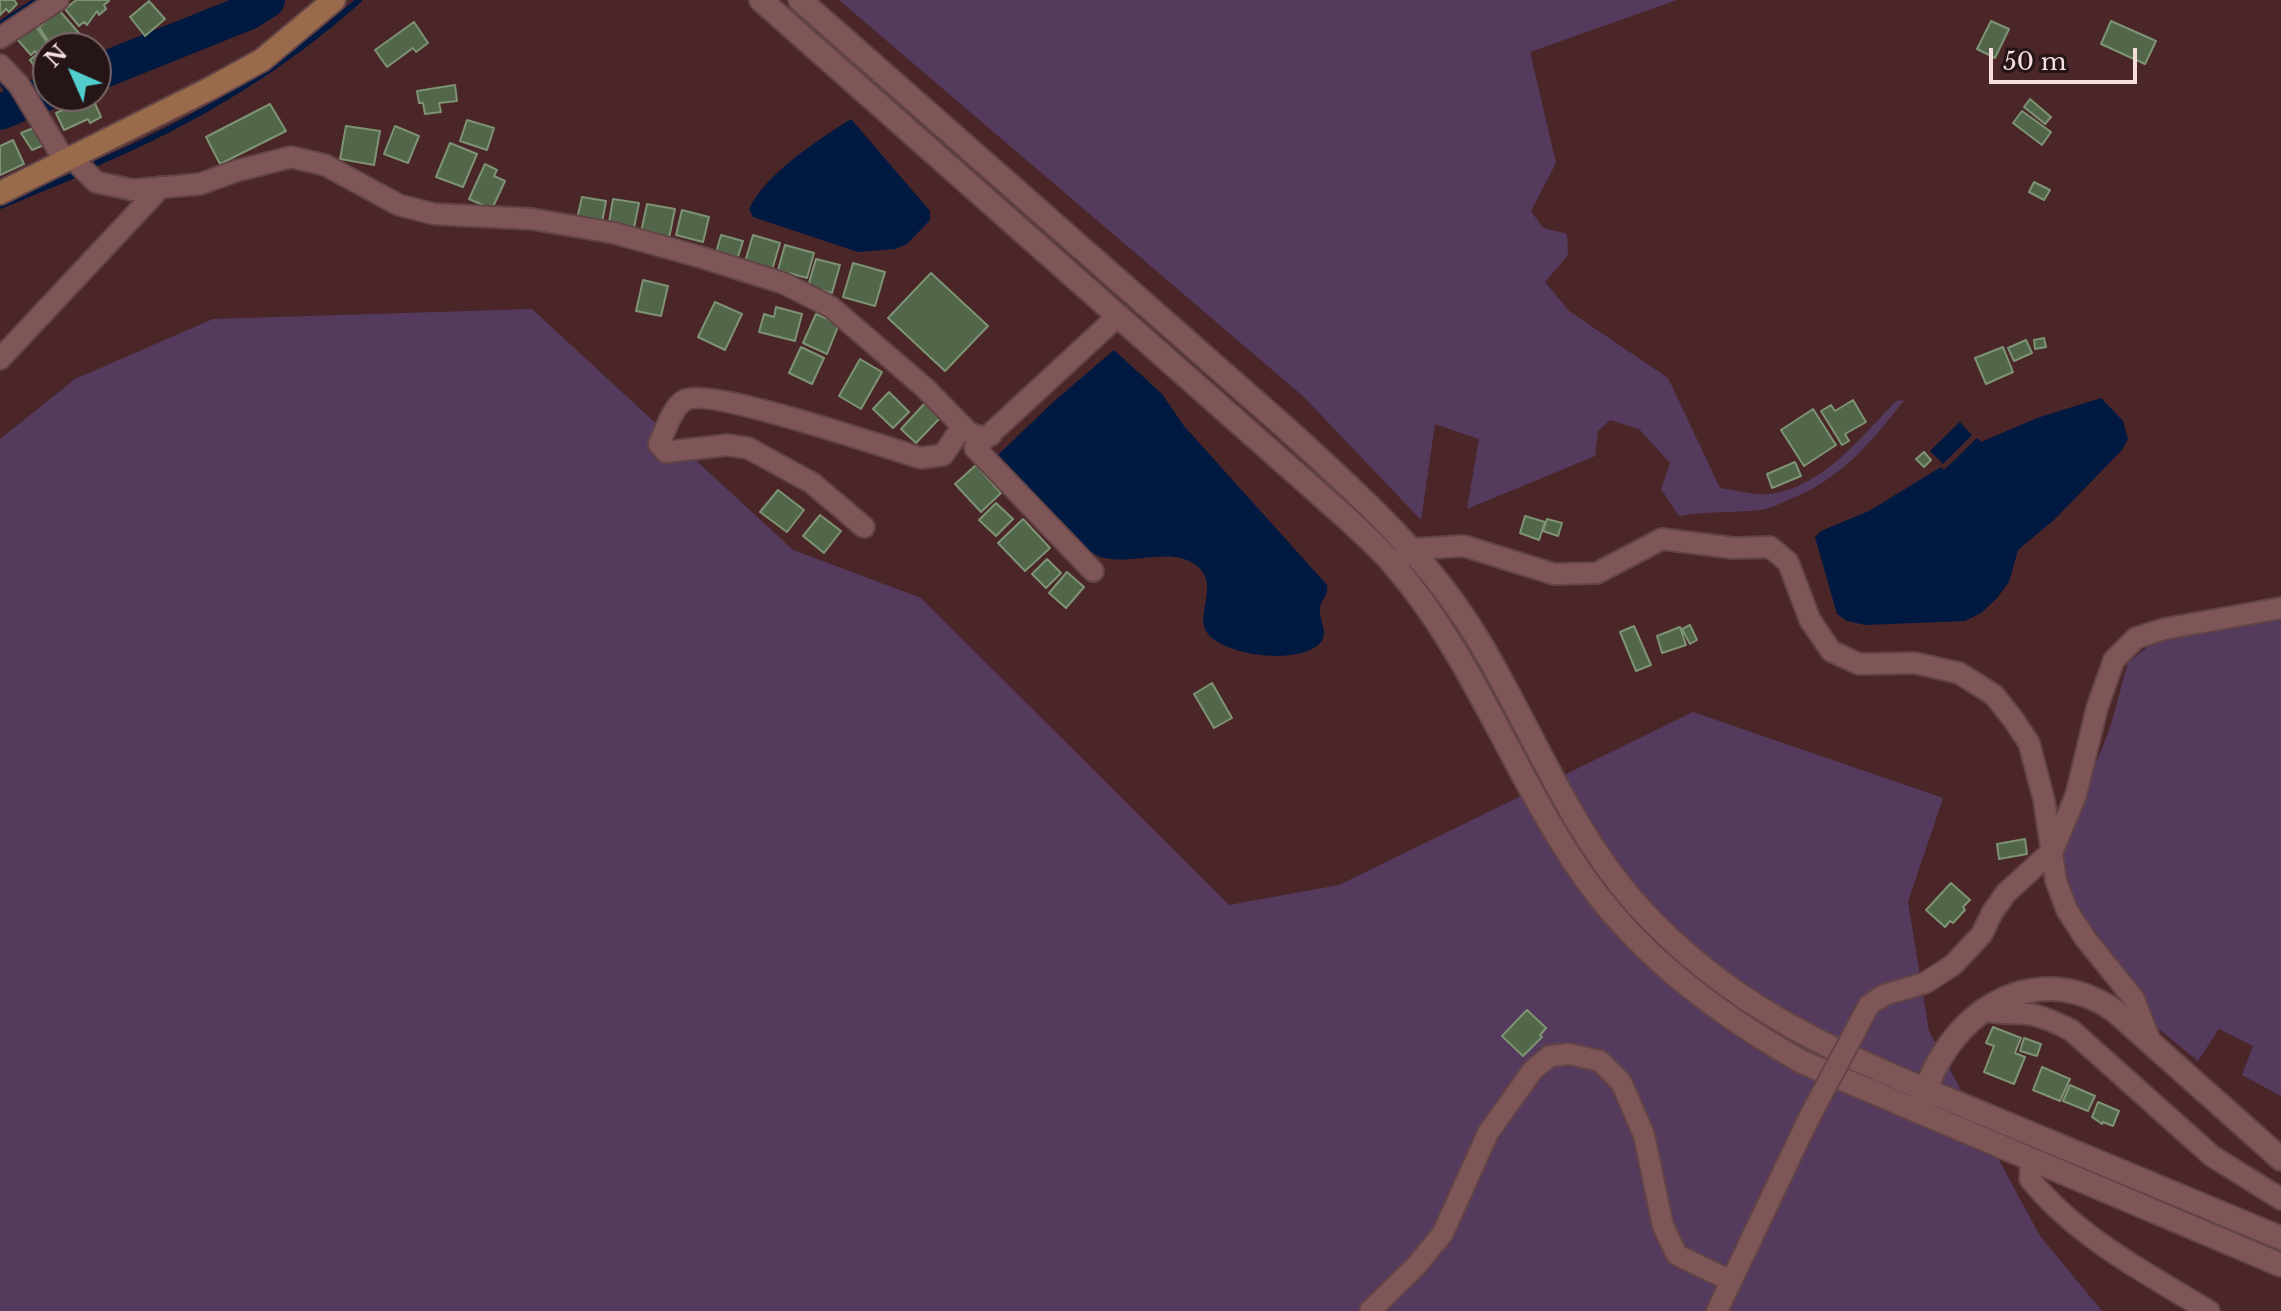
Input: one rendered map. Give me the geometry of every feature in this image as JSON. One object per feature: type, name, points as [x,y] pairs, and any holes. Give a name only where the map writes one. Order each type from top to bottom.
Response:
[{"type":"main road","points":[[0,193],[262,60],[334,0]]},
{"type":"street","points":[[0,38],[58,0]]},
{"type":"street","points":[[761,0],[1119,315],[1394,564],[1457,655],[1536,802],[1561,841],[1616,918],[1666,969],[1709,1004],[1802,1062],[2281,1265]]},
{"type":"street","points":[[800,0],[1299,440],[1413,549],[1479,641],[1556,785],[1598,855],[1681,950],[1726,987],[1819,1042],[2281,1238]]},
{"type":"street","points":[[0,65],[19,85],[69,159],[96,182],[133,190],[200,184],[291,157],[325,165],[399,205],[434,214],[545,222],[614,233],[697,256],[783,283],[831,307],[925,388],[962,427],[974,436],[991,435]]},
{"type":"street","points":[[0,359],[161,187]]},
{"type":"street","points":[[1093,571],[975,448],[1119,315]]},
{"type":"street","points":[[864,527],[812,483],[748,448],[727,445],[666,452],[659,444],[674,413],[682,401],[693,397],[722,401],[921,458],[943,455],[962,427]]},
{"type":"street","points":[[1394,564],[1413,549],[1464,546],[1554,574],[1597,573],[1662,539],[1733,548],[1770,547],[1788,562],[1810,620],[1831,651],[1859,664],[1915,663],[1959,673],[1994,695],[2029,743],[2044,800],[2056,881],[2067,910],[2085,938],[2134,999],[2151,1043]]},
{"type":"street","points":[[1717,1311],[1809,1118],[1869,1005],[1884,995],[1925,983],[1953,965],[1982,934],[2006,893],[2053,850],[2076,795],[2097,708],[2114,660],[2136,638],[2164,629],[2281,608]]},
{"type":"street","points":[[1920,1111],[1926,1089],[1949,1043],[1982,1010],[2029,992],[2080,993],[2098,999],[2115,1011],[2281,1159]]},
{"type":"street","points":[[1982,1010],[2004,1015],[2032,1015],[2052,1020],[2071,1030],[2212,1156],[2281,1199]]},
{"type":"street","points":[[1370,1311],[1416,1266],[1443,1233],[1488,1133],[1533,1070],[1550,1056],[1569,1054],[1600,1061],[1621,1082],[1644,1135],[1663,1226],[1677,1255],[1731,1281]]},
{"type":"street","points":[[2031,1161],[2030,1179],[2074,1225],[2209,1311]]},
{"type":"shaded area","points":[[839,0],[1677,0],[1530,52],[1556,163],[1531,211],[1543,228],[1567,234],[1568,255],[1545,282],[1569,311],[1668,378],[1720,488],[1770,494],[1807,482],[1840,458],[1896,401],[1904,400],[1853,459],[1807,492],[1763,509],[1679,516],[1661,489],[1670,463],[1639,429],[1610,420],[1598,431],[1595,456],[1467,509],[1479,439],[1435,424],[1421,520],[1304,397]]},
{"type":"shaded area","points":[[532,309],[793,550],[921,598],[1229,905],[1339,885],[1693,712],[1943,798],[1908,902],[1929,1031],[2040,1236],[2102,1311],[0,1311],[0,439],[75,379],[213,319]]},
{"type":"shaded area","points":[[2281,618],[2281,1096],[2242,1075],[2253,1046],[2219,1029],[2198,1061],[2154,1025],[2140,990],[2076,906],[2061,853],[2110,728],[2128,662],[2157,640]]},
{"type":"water","points":[[851,119],[930,211],[930,220],[907,244],[895,249],[858,252],[753,217],[749,209],[780,170]]},
{"type":"water","points":[[1114,350],[1162,394],[1184,426],[1327,585],[1320,607],[1323,638],[1311,649],[1297,654],[1264,655],[1246,653],[1217,642],[1204,627],[1207,582],[1197,566],[1174,557],[1120,560],[1096,555],[1070,536],[996,457]]},
{"type":"water","points":[[2101,398],[2123,421],[2128,439],[2122,450],[2055,519],[2018,550],[2009,582],[1981,613],[1965,621],[1865,625],[1847,621],[1837,614],[1815,537],[1821,531],[1869,511],[1941,467],[1944,470],[1977,438],[1981,442],[2037,418]]},
{"type":"water","points":[[1960,422],[1972,435],[1943,464],[1930,451]]},
{"type":"building","points":[[0,0],[14,0],[17,4],[0,15]]},
{"type":"building","points":[[76,0],[109,1],[104,5],[106,9],[99,15],[97,11],[87,25],[84,22],[79,26],[65,9]]},
{"type":"building","points":[[149,1],[165,19],[145,36],[130,17]]},
{"type":"building","points":[[59,10],[78,32],[42,32],[39,27]]},
{"type":"building","points":[[1991,21],[2009,29],[1995,58],[1977,49]]},
{"type":"building","points":[[2111,21],[2156,41],[2145,64],[2101,44]]},
{"type":"building","points":[[414,22],[428,43],[416,52],[413,48],[387,67],[375,50]]},
{"type":"building","points":[[35,25],[40,32],[32,32],[31,55],[17,39]]},
{"type":"building","points":[[455,85],[457,101],[439,103],[441,112],[425,114],[417,91]]},
{"type":"building","points":[[2030,99],[2051,117],[2045,124],[2024,107]]},
{"type":"building","points":[[270,104],[286,131],[220,164],[206,137]]},
{"type":"building","points":[[2022,111],[2051,132],[2042,145],[2013,123]]},
{"type":"building","points":[[99,112],[101,117],[90,123],[88,119],[64,130],[56,113]]},
{"type":"building","points":[[467,120],[494,128],[487,150],[460,141]]},
{"type":"building","points":[[346,126],[380,131],[374,165],[340,159]]},
{"type":"building","points":[[395,126],[419,136],[408,163],[384,154]]},
{"type":"building","points":[[36,127],[44,145],[32,150],[21,133]]},
{"type":"building","points":[[13,140],[24,164],[0,175],[0,146]]},
{"type":"building","points":[[450,143],[477,154],[463,187],[436,177]]},
{"type":"building","points":[[485,164],[497,170],[494,176],[505,181],[492,209],[469,199]]},
{"type":"building","points":[[2034,182],[2050,190],[2044,200],[2029,192]]},
{"type":"building","points":[[582,197],[606,201],[601,228],[576,223]]},
{"type":"building","points":[[613,199],[639,203],[633,233],[608,228]]},
{"type":"building","points":[[647,204],[675,209],[668,243],[640,237]]},
{"type":"building","points":[[682,210],[709,217],[703,242],[676,235]]},
{"type":"building","points":[[721,235],[743,241],[735,266],[714,260]]},
{"type":"building","points":[[753,235],[780,243],[772,270],[745,262]]},
{"type":"building","points":[[785,245],[814,253],[807,278],[778,270]]},
{"type":"building","points":[[816,259],[840,265],[832,293],[808,286]]},
{"type":"building","points":[[853,263],[885,272],[875,306],[843,297]]},
{"type":"building","points":[[931,273],[988,326],[945,371],[888,318]]},
{"type":"building","points":[[643,280],[668,286],[661,316],[636,311]]},
{"type":"building","points":[[715,302],[742,314],[725,350],[698,337]]},
{"type":"building","points":[[776,307],[802,314],[795,341],[759,332],[764,314],[774,317]]},
{"type":"building","points":[[816,314],[839,324],[827,354],[803,343]]},
{"type":"building","points":[[2044,338],[2046,347],[2035,349],[2034,340]]},
{"type":"building","points":[[2026,340],[2032,353],[2014,361],[2008,348]]},
{"type":"building","points":[[801,347],[824,358],[812,384],[789,373]]},
{"type":"building","points":[[2003,347],[2013,372],[1986,384],[1975,358]]},
{"type":"building","points":[[860,359],[882,372],[861,409],[839,396]]},
{"type":"building","points":[[889,392],[909,412],[893,428],[873,409]]},
{"type":"building","points":[[1853,400],[1866,422],[1845,434],[1849,441],[1842,445],[1821,411],[1831,405],[1835,411]]},
{"type":"building","points":[[925,403],[940,418],[916,443],[901,429]]},
{"type":"building","points":[[1813,409],[1836,445],[1804,466],[1781,430]]},
{"type":"building","points":[[1924,452],[1931,460],[1924,467],[1916,459]]},
{"type":"building","points":[[1795,462],[1801,476],[1772,488],[1767,474]]},
{"type":"building","points":[[976,465],[1001,493],[981,512],[955,484]]},
{"type":"building","points":[[778,490],[804,510],[787,532],[760,512]]},
{"type":"building","points":[[996,503],[1013,519],[996,536],[979,520]]},
{"type":"building","points":[[820,515],[841,531],[824,553],[803,536]]},
{"type":"building","points":[[1525,516],[1545,522],[1539,540],[1520,533]]},
{"type":"building","points":[[1023,519],[1050,548],[1025,571],[998,543]]},
{"type":"building","points":[[1547,519],[1562,523],[1558,536],[1543,531]]},
{"type":"building","points":[[1047,559],[1061,573],[1046,588],[1032,574]]},
{"type":"building","points":[[1067,572],[1084,587],[1066,608],[1049,593]]},
{"type":"building","points":[[1690,625],[1697,640],[1690,644],[1682,629]]},
{"type":"building","points":[[1634,626],[1651,665],[1636,671],[1620,632]]},
{"type":"building","points":[[1680,627],[1686,645],[1662,653],[1657,636]]},
{"type":"building","points":[[1212,683],[1232,718],[1214,728],[1194,694]]},
{"type":"building","points":[[2025,839],[2027,854],[1999,859],[1997,844]]},
{"type":"building","points":[[1951,883],[1970,900],[1953,923],[1950,921],[1945,927],[1926,910]]},
{"type":"building","points":[[1527,1010],[1546,1028],[1540,1035],[1542,1037],[1523,1056],[1502,1036]]},
{"type":"building","points":[[1993,1027],[2021,1038],[2015,1053],[2025,1057],[2014,1084],[1984,1072],[1994,1046],[1986,1043]]},
{"type":"building","points":[[2024,1038],[2041,1044],[2037,1056],[2020,1051]]},
{"type":"building","points":[[2042,1067],[2070,1079],[2060,1101],[2033,1090]]},
{"type":"building","points":[[2070,1085],[2095,1096],[2088,1111],[2063,1101]]},
{"type":"building","points":[[2098,1102],[2119,1111],[2113,1126],[2102,1124],[2092,1117]]},
{"type":"waterway","points":[[0,24],[37,0]]},
{"type":"waterway","points":[[112,67],[248,12],[267,0]]},
{"type":"waterway","points":[[97,163],[168,130],[235,92],[299,49],[359,0]]},
{"type":"waterway","points":[[0,78],[16,105]]},
{"type":"waterway","points":[[0,112],[32,99]]},
{"type":"waterway","points":[[0,206],[77,174]]}]
